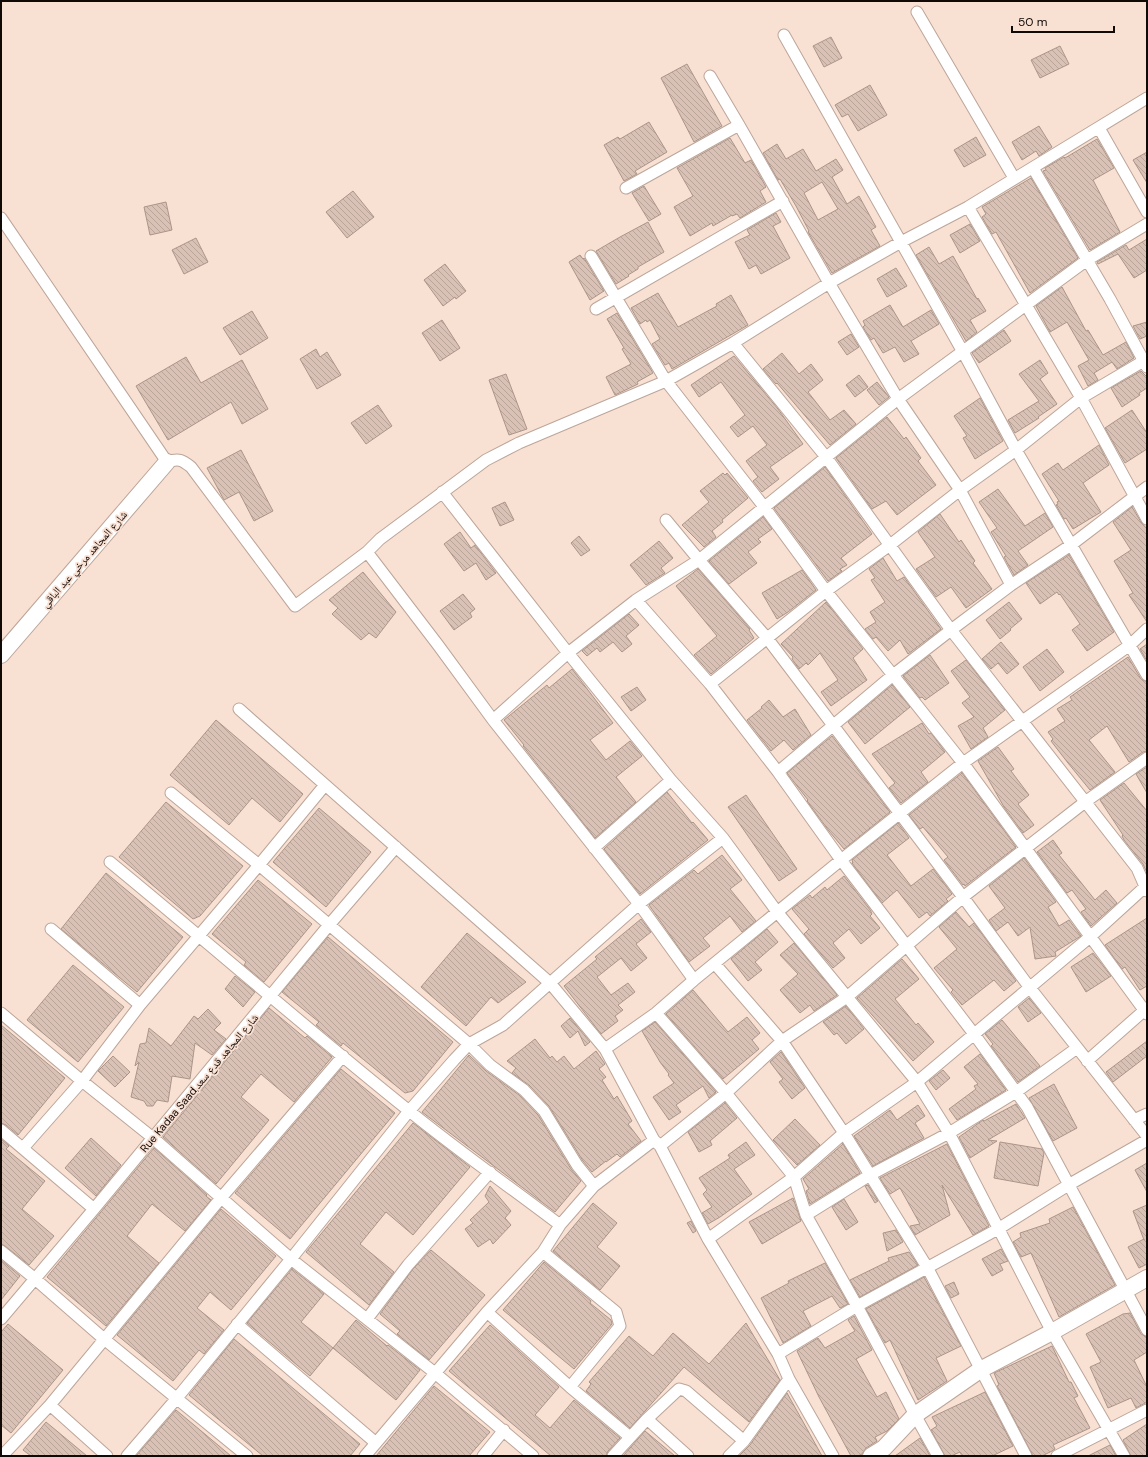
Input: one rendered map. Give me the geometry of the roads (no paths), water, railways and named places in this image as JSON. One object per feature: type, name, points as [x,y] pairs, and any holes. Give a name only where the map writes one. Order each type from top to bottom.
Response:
[{"type":"street","points":[[917,12],[1014,178]]},
{"type":"street","points":[[784,35],[963,352],[1016,450],[1147,675]]},
{"type":"street","points":[[710,76],[740,125],[829,283],[898,399],[960,490],[1011,585]]},
{"type":"street","points":[[1,218],[167,462],[176,459],[183,461],[192,467],[295,606],[367,552],[380,539],[486,460],[520,443],[666,381],[733,343],[829,283],[901,242],[968,207],[1147,98]]},
{"type":"street","points":[[626,188],[740,125]]},
{"type":"street","points":[[1099,128],[1142,194],[1147,212]]},
{"type":"street","points":[[710,684],[826,592],[890,546],[960,490],[1016,450],[1081,398],[1146,362],[1033,168]]},
{"type":"street","points":[[596,309],[783,201]]},
{"type":"street","points":[[968,207],[1081,398],[1147,519]]},
{"type":"street","points":[[493,720],[568,653],[636,600],[699,560],[898,399],[1087,260],[1147,224]]},
{"type":"street","points":[[591,256],[666,381],[765,508],[826,592],[963,763],[1146,1011],[1087,1060]]},
{"type":"street","points":[[708,1239],[794,1177],[844,1133],[917,1082],[1030,988],[1146,888],[1137,868],[951,630],[826,457],[733,343]]},
{"type":"street","name":"شارع المجاهد مرخي عبد الباقي","points":[[1,655],[167,462]]},
{"type":"street","points":[[778,772],[893,675],[951,630],[1011,585],[1071,545],[1147,487]]},
{"type":"street","points":[[442,492],[568,653],[671,780],[723,838],[778,913],[917,1082],[949,1133],[1052,1332],[1108,1431],[1124,1456]]},
{"type":"street","points":[[666,520],[767,638],[834,725],[1030,988],[1147,1136]]},
{"type":"street","points":[[367,552],[493,720],[640,904],[694,980]]},
{"type":"street","points":[[636,600],[710,684],[778,772],[841,860],[974,1034],[1027,1107],[1070,1184],[1147,1330]]},
{"type":"street","points":[[605,1049],[656,1013],[694,980],[778,913],[841,860],[963,763],[1130,645],[1147,629]]},
{"type":"street","points":[[239,709],[550,983],[605,1049],[708,1239],[778,1354],[789,1379],[833,1456]]},
{"type":"street","points":[[365,1456],[487,1312],[543,1252],[560,1225],[594,1186],[726,1093],[782,1041],[848,997],[963,897],[1085,802],[1147,758]]},
{"type":"street","points":[[594,848],[671,780]]},
{"type":"street","points":[[23,1148],[82,1081],[140,1005],[325,785]]},
{"type":"street","points":[[171,793],[259,865],[470,1044],[490,1065],[524,1090],[544,1111],[577,1165],[594,1186]]},
{"type":"street","points":[[127,1456],[177,1398],[409,1111],[470,1044],[503,1026],[640,904],[723,838]]},
{"type":"street","name":"Rue Kadaa Saad,شارع المجاهد قدع سعد","points":[[1,1319],[329,925],[396,847]]},
{"type":"street","points":[[110,862],[200,935],[270,997],[409,1111],[560,1225]]},
{"type":"street","points":[[51,928],[140,1005]]},
{"type":"street","points":[[715,964],[782,1041],[844,1133],[927,1268],[1026,1456]]},
{"type":"street","points":[[1,1013],[153,1138],[291,1258],[435,1373],[533,1456]]},
{"type":"street","points":[[656,1013],[726,1093],[794,1177],[806,1215],[858,1306],[914,1414],[938,1456]]},
{"type":"street","points":[[806,1215],[870,1175],[949,1133],[1016,1092],[1077,1048]]},
{"type":"street","points":[[2,1456],[50,1404],[221,1198],[342,1056]]},
{"type":"street","points":[[1134,1120],[1147,1114]]},
{"type":"street","points":[[1,1130],[94,1209]]},
{"type":"street","points":[[778,1354],[858,1306],[998,1229],[1070,1184],[1147,1140]]},
{"type":"street","points":[[367,1319],[408,1265],[490,1172]]},
{"type":"street","points":[[1,1251],[104,1339],[247,1456]]},
{"type":"street","points":[[543,1252],[616,1312],[620,1326],[570,1387]]},
{"type":"street","points":[[872,1456],[884,1448],[914,1414],[980,1370],[1052,1332],[1147,1278]]},
{"type":"street","points":[[487,1312],[570,1387],[630,1437]]},
{"type":"street","points":[[237,1324],[376,1443]]},
{"type":"street","points":[[729,1456],[744,1441],[789,1379]]},
{"type":"street","points":[[613,1456],[647,1419],[679,1389],[686,1391],[744,1441]]},
{"type":"street","points":[[50,1404],[107,1456]]},
{"type":"street","points":[[1057,1456],[1147,1410]]},
{"type":"street","points":[[647,1419],[688,1456]]},
{"type":"street","points":[[482,1456],[504,1430]]}]
